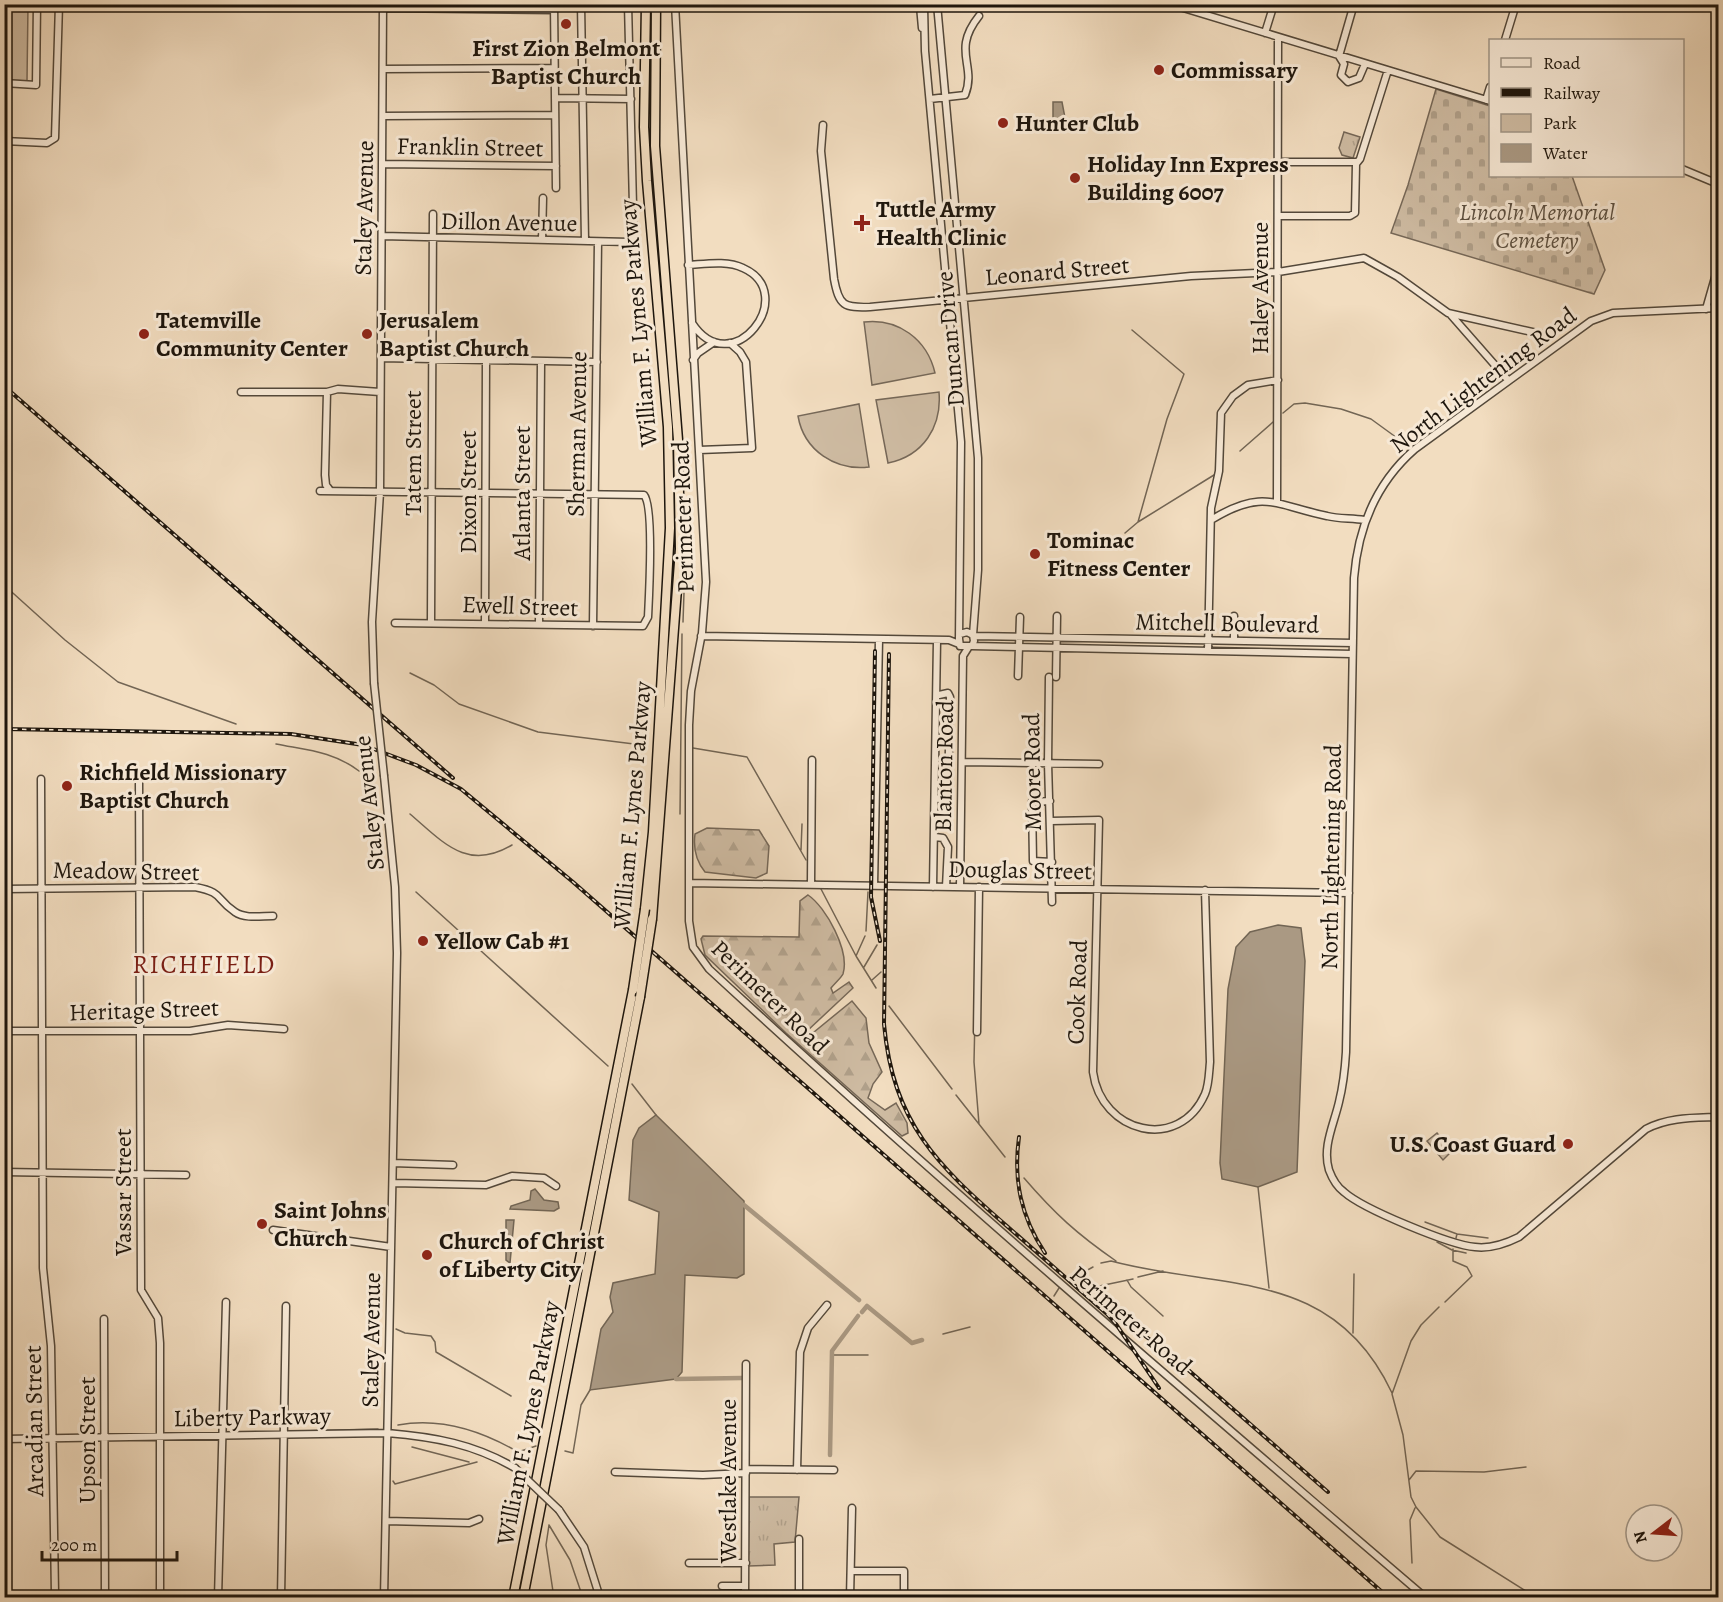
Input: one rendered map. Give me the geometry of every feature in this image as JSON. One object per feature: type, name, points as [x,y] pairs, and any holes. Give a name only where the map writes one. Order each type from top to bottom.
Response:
[{"type":"highway","name":"William F. Lynes Parkway","points":[[513,1598],[633,990],[645,909],[657,764],[670,528],[668,427],[646,181],[644,127],[646,4]]},
{"type":"highway","name":"William F. Lynes Parkway","points":[[523,1598],[640,997],[652,919],[674,650],[680,527],[678,440],[655,146],[656,4]]},
{"type":"street","points":[[4,83],[36,85],[37,4]]},
{"type":"street","points":[[4,141],[46,143],[55,138],[59,4]]},
{"type":"street","points":[[581,4],[585,241]]},
{"type":"street","points":[[555,98],[631,99],[628,4]]},
{"type":"street","name":"Perimeter Road","points":[[675,4],[706,582],[701,636],[689,708],[689,883],[691,941],[696,952],[709,969],[1038,1263],[1323,1512],[1426,1598]]},
{"type":"street","name":"Duncan Drive","points":[[937,4],[978,479],[975,622],[970,647]]},
{"type":"street","points":[[1170,4],[1278,39],[1489,101]]},
{"type":"street","points":[[1194,12],[1196,4]]},
{"type":"street","points":[[1265,33],[1274,4]]},
{"type":"street","points":[[1354,4],[1339,56],[1344,64],[1341,75],[1348,82],[1359,78],[1365,64]]},
{"type":"street","points":[[1505,39],[1516,4]]},
{"type":"street","points":[[383,6],[554,7],[556,188]]},
{"type":"street","name":"Staley Avenue","points":[[383,6],[380,492],[372,622],[374,683],[395,887],[397,953],[384,1598]]},
{"type":"street","name":"Duncan Drive","points":[[922,6],[957,389],[962,478],[960,645]]},
{"type":"street","points":[[930,99],[965,95],[968,87],[965,36],[979,16]]},
{"type":"street","name":"Haley Avenue","points":[[1277,501],[1278,39]]},
{"type":"street","points":[[382,69],[554,68]]},
{"type":"street","points":[[1279,216],[1352,215],[1356,209],[1358,162],[1388,70]]},
{"type":"street","name":"Dillon Avenue","points":[[382,236],[629,242],[633,238],[631,99]]},
{"type":"street","points":[[383,116],[554,116]]},
{"type":"street","name":"Leonard Street","points":[[823,125],[821,151],[833,270],[837,293],[842,303],[848,307],[1191,276],[1278,272],[1364,258],[1398,277],[1448,313]]},
{"type":"street","points":[[1279,162],[1358,162]]},
{"type":"street","name":"Franklin Street","points":[[383,164],[554,168],[556,166]]},
{"type":"street","points":[[1684,169],[1717,181]]},
{"type":"street","points":[[542,240],[543,198]]},
{"type":"street","name":"Tatem Street","points":[[430,621],[434,214]]},
{"type":"street","name":"Sherman Avenue","points":[[593,626],[598,242]]},
{"type":"street","points":[[688,265],[721,264],[742,267],[761,284],[765,306],[763,317],[754,331],[730,344]]},
{"type":"street","points":[[1706,309],[1719,267]]},
{"type":"street","name":"North Lightening Road","points":[[1719,308],[1613,313],[1601,316],[1508,380],[1405,458],[1381,488],[1365,520],[1356,554],[1352,654],[1350,893],[1345,1070],[1327,1155],[1329,1170],[1338,1187],[1346,1195],[1378,1212],[1444,1240],[1473,1247],[1506,1244],[1519,1238],[1658,1122],[1719,1117]]},
{"type":"street","points":[[1448,313],[1541,334]]},
{"type":"street","points":[[1448,313],[1466,330],[1508,380]]},
{"type":"street","points":[[691,322],[698,331],[714,342],[730,344],[740,352],[746,362],[752,447],[699,450]]},
{"type":"street","points":[[693,360],[698,353],[714,342]]},
{"type":"street","points":[[381,358],[541,363],[597,362]]},
{"type":"street","name":"Dixon Street","points":[[484,623],[487,493],[486,361]]},
{"type":"street","name":"Atlanta Street","points":[[539,624],[541,363]]},
{"type":"street","points":[[1208,651],[1211,508],[1219,471],[1221,413],[1233,396],[1248,385],[1278,380]]},
{"type":"street","points":[[241,392],[327,392],[338,389],[380,392]]},
{"type":"street","points":[[327,392],[325,475],[329,489]]},
{"type":"street","points":[[962,478],[978,479]]},
{"type":"street","points":[[320,491],[329,489],[380,492],[594,495]]},
{"type":"street","points":[[962,493],[978,494]]},
{"type":"street","name":"Ewell Street","points":[[395,623],[430,621],[643,626],[648,617],[649,503],[644,495],[594,495]]},
{"type":"street","points":[[1211,520],[1235,507],[1252,502],[1277,501],[1330,517],[1365,520]]},
{"type":"street","name":"Moore Road","points":[[1053,902],[1048,763],[1057,616]]},
{"type":"street","points":[[1234,616],[1234,641]]},
{"type":"street","points":[[1018,676],[1020,617]]},
{"type":"street","points":[[975,622],[984,636]]},
{"type":"street","name":"Mitchell Boulevard","points":[[960,635],[967,632],[973,635],[1018,637],[1353,643]]},
{"type":"street","points":[[701,636],[938,641],[949,640],[960,635]]},
{"type":"street","name":"Mitchell Boulevard","points":[[1101,639],[1101,649]]},
{"type":"street","points":[[874,885],[879,640]]},
{"type":"street","points":[[949,640],[960,645]]},
{"type":"street","points":[[933,887],[939,694],[938,641]]},
{"type":"street","points":[[1309,642],[1309,653]]},
{"type":"street","name":"Mitchell Boulevard","points":[[960,645],[1352,654]]},
{"type":"street","name":"Blanton Road","points":[[960,645],[963,656],[960,887]]},
{"type":"street","points":[[963,656],[970,647]]},
{"type":"street","points":[[936,799],[948,798],[950,697],[948,693],[939,694]]},
{"type":"street","points":[[811,883],[812,760]]},
{"type":"street","points":[[963,762],[1100,764]]},
{"type":"street","name":"Arcadian Street","points":[[41,779],[44,1287],[50,1324],[55,1594]]},
{"type":"street","name":"Vassar Street","points":[[139,781],[141,1290],[158,1318],[160,1598]]},
{"type":"street","points":[[1050,801],[1032,802],[1033,861],[1052,862]]},
{"type":"street","name":"Cook Road","points":[[1051,821],[1099,820],[1095,1084],[1103,1104],[1118,1118],[1132,1126],[1154,1129],[1169,1126],[1184,1119],[1198,1106],[1206,1090],[1210,1062],[1205,890]]},
{"type":"street","points":[[935,837],[943,838],[948,847],[946,887]]},
{"type":"street","name":"Douglas Street","points":[[689,883],[811,883],[1350,893]]},
{"type":"street","name":"Meadow Street","points":[[4,889],[195,887],[214,891],[234,912],[242,915],[273,916]]},
{"type":"street","points":[[978,1032],[979,887]]},
{"type":"street","name":"Heritage Street","points":[[4,1031],[190,1031],[228,1025],[284,1029]]},
{"type":"street","points":[[393,1163],[453,1165]]},
{"type":"street","points":[[4,1173],[141,1172],[186,1175]]},
{"type":"street","points":[[394,1183],[486,1185],[512,1176],[544,1178],[556,1186]]},
{"type":"street","points":[[273,1230],[391,1246]]},
{"type":"street","points":[[218,1598],[226,1302]]},
{"type":"street","points":[[797,1470],[800,1352],[808,1328],[827,1305]]},
{"type":"street","points":[[281,1598],[286,1306]]},
{"type":"street","name":"Upson Street","points":[[104,1319],[105,1597]]},
{"type":"street","name":"Westlake Avenue","points":[[745,1598],[746,1364]]},
{"type":"street","name":"Liberty Parkway","points":[[4,1439],[387,1433],[430,1436],[464,1444],[515,1468],[560,1510],[584,1547],[600,1598]]},
{"type":"street","points":[[615,1472],[703,1475],[746,1471],[834,1470]]},
{"type":"street","points":[[850,1598],[852,1508]]},
{"type":"street","points":[[386,1521],[469,1523],[479,1519]]},
{"type":"street","points":[[799,1539],[799,1598]]},
{"type":"street","points":[[689,1563],[746,1563]]},
{"type":"street","points":[[851,1571],[904,1571],[904,1598]]},
{"type":"street","points":[[722,1586],[745,1586]]},
{"type":"green space","points":[[7,5],[28,5],[27,81],[5,80]]},
{"type":"green space","name":"Lincoln Memorial Cemetery","points":[[1436,89],[1489,106],[1489,177],[1572,177],[1605,270],[1594,294],[1391,233],[1408,185]]},
{"type":"green space","points":[[1344,132],[1360,137],[1353,158],[1342,155],[1339,148]]},
{"type":"green space","points":[[864,322],[888,324],[909,333],[925,350],[935,373],[872,385]]},
{"type":"green space","points":[[939,392],[937,417],[928,438],[911,454],[888,463],[876,400]]},
{"type":"green space","points":[[859,404],[869,467],[845,466],[823,456],[807,439],[798,416]]},
{"type":"green space","points":[[707,828],[759,830],[769,846],[767,873],[756,878],[705,872],[697,859],[694,839],[695,834]]},
{"type":"green space","points":[[808,895],[829,919],[840,942],[844,964],[843,974],[831,988],[833,993],[849,982],[853,988],[806,1032],[814,1032],[852,1001],[866,1018],[869,1043],[882,1072],[873,1084],[868,1098],[885,1110],[896,1103],[907,1123],[908,1133],[902,1136],[786,1033],[705,955],[701,939],[703,936],[799,937],[800,901]]},
{"type":"green space","points":[[1437,1133],[1452,1151],[1443,1160],[1427,1141]]},
{"type":"green space","points":[[749,1497],[799,1497],[795,1542],[774,1544],[775,1565],[748,1566]]},
{"type":"water","points":[[1053,102],[1062,102],[1066,123],[1053,124]]},
{"type":"water","points":[[1278,925],[1301,928],[1305,961],[1297,1172],[1258,1187],[1222,1179],[1220,1163],[1228,989],[1236,947],[1250,932]]},
{"type":"water","points":[[656,1115],[744,1201],[744,1274],[737,1278],[685,1275],[682,1372],[676,1379],[590,1390],[601,1329],[613,1312],[610,1297],[613,1283],[655,1274],[659,1212],[629,1200],[633,1140],[639,1128]]},
{"type":"water","points":[[535,1189],[544,1200],[558,1202],[559,1208],[554,1211],[510,1209],[511,1206],[530,1200],[531,1191]]},
{"type":"water","points":[[506,1220],[514,1220],[510,1263],[506,1260]]},
{"type":"waterway","points":[[1125,533],[1138,522],[1167,419],[1184,374],[1132,330]]},
{"type":"waterway","points":[[1283,413],[1294,404],[1305,403],[1341,409],[1371,419],[1404,443]]},
{"type":"waterway","points":[[1240,451],[1273,422]]},
{"type":"waterway","points":[[1138,522],[1214,475]]},
{"type":"waterway","points":[[683,622],[685,563]]},
{"type":"waterway","points":[[4,585],[65,640],[118,682],[236,724]]},
{"type":"waterway","points":[[680,814],[682,634]]},
{"type":"waterway","points":[[410,673],[434,685],[459,704],[538,732],[642,745]]},
{"type":"waterway","points":[[276,744],[329,755],[359,771]]},
{"type":"waterway","points":[[693,748],[747,757],[806,860]]},
{"type":"waterway","points":[[410,814],[445,843],[469,854],[496,853],[512,845]]},
{"type":"waterway","points":[[801,850],[802,824]]},
{"type":"waterway","points":[[821,889],[856,956],[876,988]]},
{"type":"waterway","points":[[416,892],[608,1066]]},
{"type":"waterway","points":[[866,931],[868,892]]},
{"type":"waterway","points":[[856,956],[865,936]]},
{"type":"waterway","points":[[864,967],[877,945]]},
{"type":"waterway","points":[[872,980],[881,972]]},
{"type":"waterway","points":[[889,1006],[952,1089]]},
{"type":"waterway","points":[[975,1016],[974,1062],[979,1124]]},
{"type":"waterway","points":[[632,1084],[656,1115]]},
{"type":"waterway","points":[[956,1095],[1005,1157]]},
{"type":"waterway","points":[[1024,1178],[1067,1223],[1116,1261]]},
{"type":"waterway","points":[[1258,1187],[1269,1288]]},
{"type":"waterway","points":[[744,1205],[859,1300]]},
{"type":"waterway","points":[[1425,1222],[1457,1234],[1456,1238]]},
{"type":"waterway","points":[[1457,1234],[1488,1238]]},
{"type":"waterway","points":[[1437,1242],[1452,1250],[1466,1253]]},
{"type":"waterway","points":[[1445,1302],[1472,1276],[1467,1267],[1453,1261],[1453,1249]]},
{"type":"waterway","points":[[1101,1263],[1111,1261],[1234,1283],[1271,1291],[1307,1304],[1339,1323],[1368,1352],[1392,1393]]},
{"type":"waterway","points":[[1073,1278],[1093,1267]]},
{"type":"waterway","points":[[1138,1277],[1163,1271]]},
{"type":"waterway","points":[[1353,1333],[1354,1274]]},
{"type":"waterway","points":[[1085,1289],[1133,1279]]},
{"type":"waterway","points":[[1127,1280],[1131,1287],[1163,1316]]},
{"type":"waterway","points":[[1054,1296],[1059,1288]]},
{"type":"waterway","points":[[862,1312],[867,1306],[912,1343],[922,1340]]},
{"type":"waterway","points":[[1439,1307],[1421,1325],[1411,1341],[1392,1394],[1403,1435],[1411,1497],[1416,1507],[1440,1537],[1537,1598]]},
{"type":"waterway","points":[[830,1455],[832,1351],[858,1316]]},
{"type":"waterway","points":[[943,1334],[970,1327]]},
{"type":"waterway","points":[[396,1329],[405,1333],[431,1336],[435,1342],[436,1352],[511,1396]]},
{"type":"waterway","points":[[832,1355],[868,1355]]},
{"type":"waterway","points":[[676,1379],[742,1378]]},
{"type":"waterway","points":[[565,1451],[573,1453],[581,1405],[590,1390]]},
{"type":"waterway","points":[[398,1425],[445,1424],[476,1432],[518,1452],[536,1446]]},
{"type":"waterway","points":[[300,1431],[378,1429]]},
{"type":"waterway","points":[[412,1447],[469,1462]]},
{"type":"waterway","points":[[393,1481],[395,1484],[477,1462]]},
{"type":"waterway","points":[[1409,1480],[1416,1471],[1484,1472],[1526,1467]]},
{"type":"waterway","points":[[1412,1563],[1410,1520],[1415,1508]]},
{"type":"waterway","points":[[549,1525],[570,1560],[583,1598]]},
{"type":"waterway","points":[[549,1525],[546,1545],[554,1598]]},
{"type":"railway","points":[[4,386],[453,778]]},
{"type":"railway","points":[[875,651],[871,897],[880,941]]},
{"type":"railway","points":[[889,654],[884,1024],[889,1059],[897,1089],[908,1115],[940,1162],[983,1205],[1107,1314],[1159,1388]]},
{"type":"railway","points":[[4,729],[291,734],[363,745],[416,765],[461,789],[573,882],[1389,1598]]},
{"type":"railway","points":[[1019,1137],[1017,1168],[1021,1198],[1030,1226],[1045,1253]]},
{"type":"railway","points":[[1109,1310],[1170,1354],[1328,1492]]},
{"type":"place","name":"First Zion Belmont Baptist Church","points":[[566,24]]},
{"type":"place","name":"Commissary","points":[[1159,70]]},
{"type":"place","name":"Hunter Club","points":[[1003,123]]},
{"type":"place","name":"Holiday Inn Express Building 6007","points":[[1075,178]]},
{"type":"place","name":"Tuttle Army Health Clinic","points":[[862,223]]},
{"type":"place","name":"Tatemville Community Center","points":[[144,334]]},
{"type":"place","name":"Jerusalem Baptist Church","points":[[367,334]]},
{"type":"place","name":"Tominac Fitness Center","points":[[1035,554]]},
{"type":"place","name":"Richfield Missionary Baptist Church","points":[[67,786]]},
{"type":"place","name":"Yellow Cab #1","points":[[423,941]]},
{"type":"place","name":"U.S. Coast Guard","points":[[1568,1144]]},
{"type":"place","name":"Saint Johns Church","points":[[262,1224]]},
{"type":"place","name":"Church of Christ of Liberty City","points":[[427,1255]]},
{"type":"district","name":"RICHFIELD","points":[[204,964]]}]
